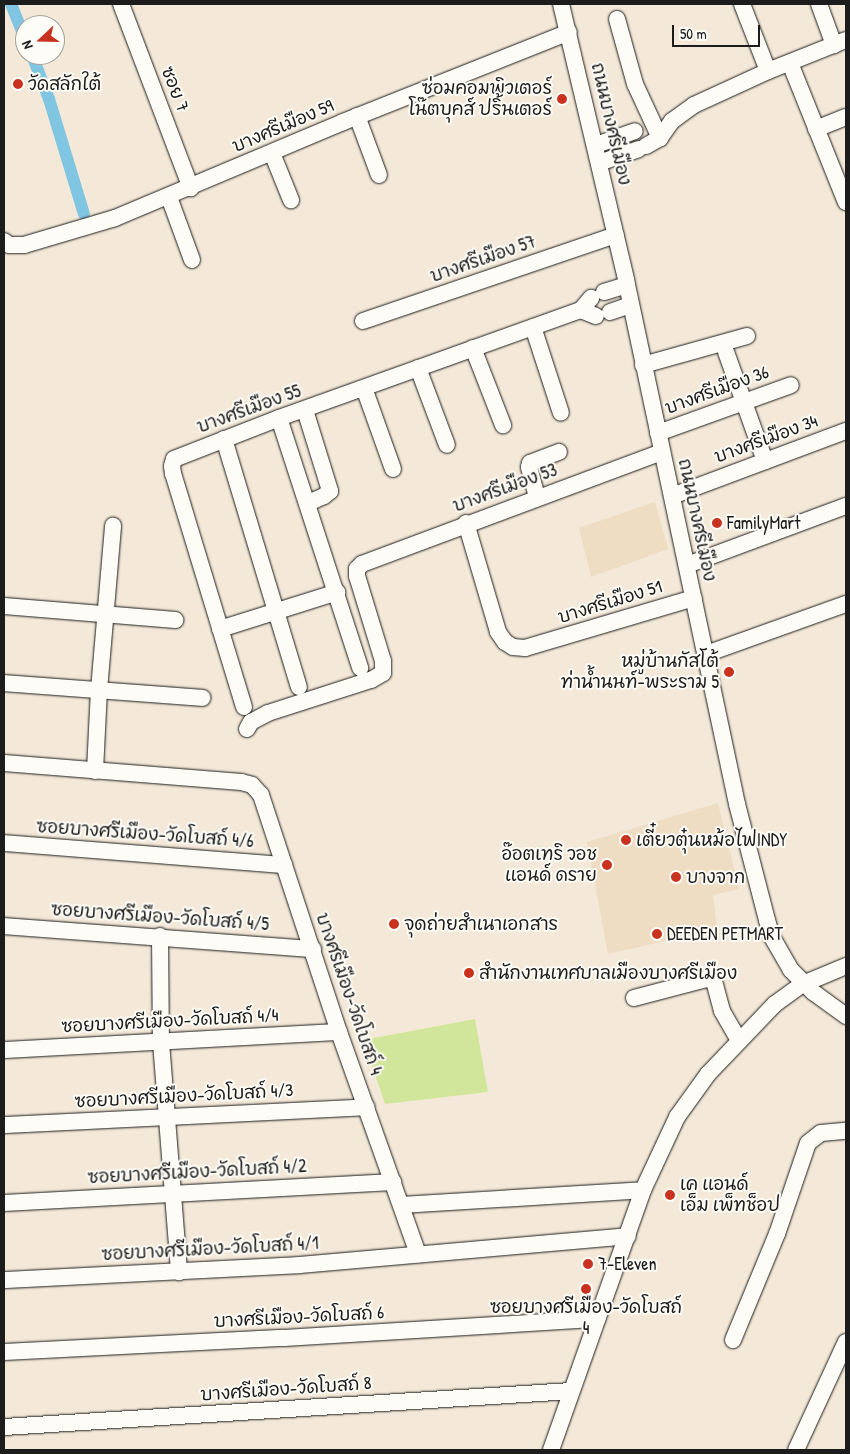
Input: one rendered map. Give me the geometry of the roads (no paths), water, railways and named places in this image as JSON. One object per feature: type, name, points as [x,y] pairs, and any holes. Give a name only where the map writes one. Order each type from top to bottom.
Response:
[{"type":"street","name":"ซอย 7","points":[[121,4],[191,188]]},
{"type":"street","name":"ถนนบางศรีเมือง","points":[[561,4],[616,235],[737,804],[772,937],[791,970],[803,984],[846,1016]]},
{"type":"street","points":[[742,4],[768,71]]},
{"type":"street","points":[[599,163],[672,121],[694,104],[768,71],[843,44],[819,4]]},
{"type":"street","points":[[617,19],[646,136]]},
{"type":"street","name":"บางศรีเมือง 59","points":[[6,243],[24,245],[115,218],[191,188],[357,116],[569,32]]},
{"type":"street","points":[[790,63],[846,202]]},
{"type":"street","points":[[357,116],[379,175]]},
{"type":"street","points":[[816,129],[846,117]]},
{"type":"street","points":[[596,145],[646,136]]},
{"type":"street","points":[[272,153],[291,200]]},
{"type":"street","points":[[169,197],[192,260]]},
{"type":"street","name":"บางศรีเมือง 57","points":[[363,321],[616,235]]},
{"type":"street","name":"บางศรีเมือง 55","points":[[244,706],[172,466],[174,459],[279,418],[596,305],[627,285]]},
{"type":"street","name":"บางศรีเมือง 55","points":[[596,305],[630,305]]},
{"type":"street","points":[[533,327],[561,413]]},
{"type":"street","points":[[643,365],[747,336]]},
{"type":"street","points":[[473,348],[503,426]]},
{"type":"street","points":[[726,352],[765,461]]},
{"type":"street","points":[[418,368],[447,445]]},
{"type":"street","name":"บางศรีเมือง 36","points":[[658,433],[791,385]]},
{"type":"street","points":[[364,388],[393,469]]},
{"type":"street","points":[[305,410],[330,491],[324,496],[308,502]]},
{"type":"street","points":[[279,418],[308,502],[360,668]]},
{"type":"street","name":"บางศรีเมือง 34","points":[[672,496],[846,431]]},
{"type":"street","points":[[224,439],[299,687]]},
{"type":"street","points":[[537,497],[529,467],[530,463],[559,452]]},
{"type":"street","name":"บางศรีเมือง 53","points":[[247,729],[252,722],[268,712],[371,680],[383,673],[383,662],[357,576],[357,569],[362,564],[466,523],[662,452]]},
{"type":"street","points":[[687,564],[846,506]]},
{"type":"street","name":"บางศรีเมือง 51","points":[[466,523],[498,632],[505,642],[514,647],[525,648],[694,598]]},
{"type":"street","points":[[95,771],[99,690],[113,526]]},
{"type":"street","points":[[220,629],[337,592]]},
{"type":"street","points":[[706,654],[846,604]]},
{"type":"street","points":[[4,606],[175,620]]},
{"type":"street","points":[[4,684],[202,698]]},
{"type":"street","name":"บางศรีเมือง-วัดโบสถ์ 4","points":[[4,763],[241,782],[252,785],[261,795],[339,1032],[418,1254]]},
{"type":"street","name":"ซอยบางศรีเมือง-วัดโบสถ์ 4/6","points":[[4,843],[284,865]]},
{"type":"street","name":"ซอยบางศรีเมือง-วัดโบสถ์ 4/5","points":[[4,926],[160,936],[312,949]]},
{"type":"street","points":[[160,936],[161,1042],[179,1272]]},
{"type":"street","points":[[551,1450],[643,1190],[677,1117],[694,1091],[739,1040],[775,1004],[803,984],[846,966]]},
{"type":"street","points":[[634,998],[707,979],[714,981],[722,1011],[739,1040]]},
{"type":"street","name":"ซอยบางศรีเมือง-วัดโบสถ์ 4/4","points":[[4,1050],[339,1032]]},
{"type":"street","name":"ซอยบางศรีเมือง-วัดโบสถ์ 4/3","points":[[4,1125],[367,1107]]},
{"type":"street","points":[[733,1340],[777,1234],[808,1143],[821,1134],[846,1131]]},
{"type":"street","name":"ซอยบางศรีเมือง-วัดโบสถ์ 4/2","points":[[4,1203],[393,1182]]},
{"type":"street","points":[[402,1205],[643,1190]]},
{"type":"street","points":[[418,1254],[628,1236]]},
{"type":"street","name":"ซอยบางศรีเมือง-วัดโบสถ์ 4/1","points":[[4,1280],[299,1265],[418,1254]]},
{"type":"street","name":"บางศรีเมือง-วัดโบสถ์ 6","points":[[4,1352],[284,1338],[597,1319]]},
{"type":"street","points":[[796,1450],[846,1342]]},
{"type":"street","name":"บางศรีเมือง-วัดโบสถ์ 8","points":[[4,1427],[571,1391]]},
{"type":"waterway","points":[[11,4],[15,15]]},
{"type":"waterway","points":[[36,65],[49,99],[84,214]]},
{"type":"place","name":"วัดสลักใต้","points":[[18,84]]},
{"type":"place","name":"ซ่อมคอมพิวเตอร์ โน๊ตบุคส์ ปริ้นเตอร์","points":[[562,99]]},
{"type":"place","name":"FamilyMart","points":[[717,523]]},
{"type":"place","name":"หมู่บ้านกัสโต้ ท่าน้ำนนท์-พระราม 5","points":[[729,672]]},
{"type":"place","name":"เตี๋ยวตุ๋นหม้อไฟINDY","points":[[626,840]]},
{"type":"place","name":"อ๊อตเทริ วอช แอนด์ ดราย","points":[[607,865]]},
{"type":"place","name":"บางจาก","points":[[676,877]]},
{"type":"place","name":"จุดถ่ายสำเนาเอกสาร","points":[[394,924]]},
{"type":"place","name":"DEEDEN PETMART","points":[[657,934]]},
{"type":"place","name":"สำนักงานเทศบาลเมืองบางศรีเมือง","points":[[469,973]]},
{"type":"place","name":"เค แอนด์ เอ็ม เพ็ทช็อป","points":[[670,1195]]},
{"type":"place","name":"7-Eleven","points":[[588,1264]]},
{"type":"place","name":"ซอยบางศรีเมือง-วัดโบสถ์ 4","points":[[586,1289]]}]
